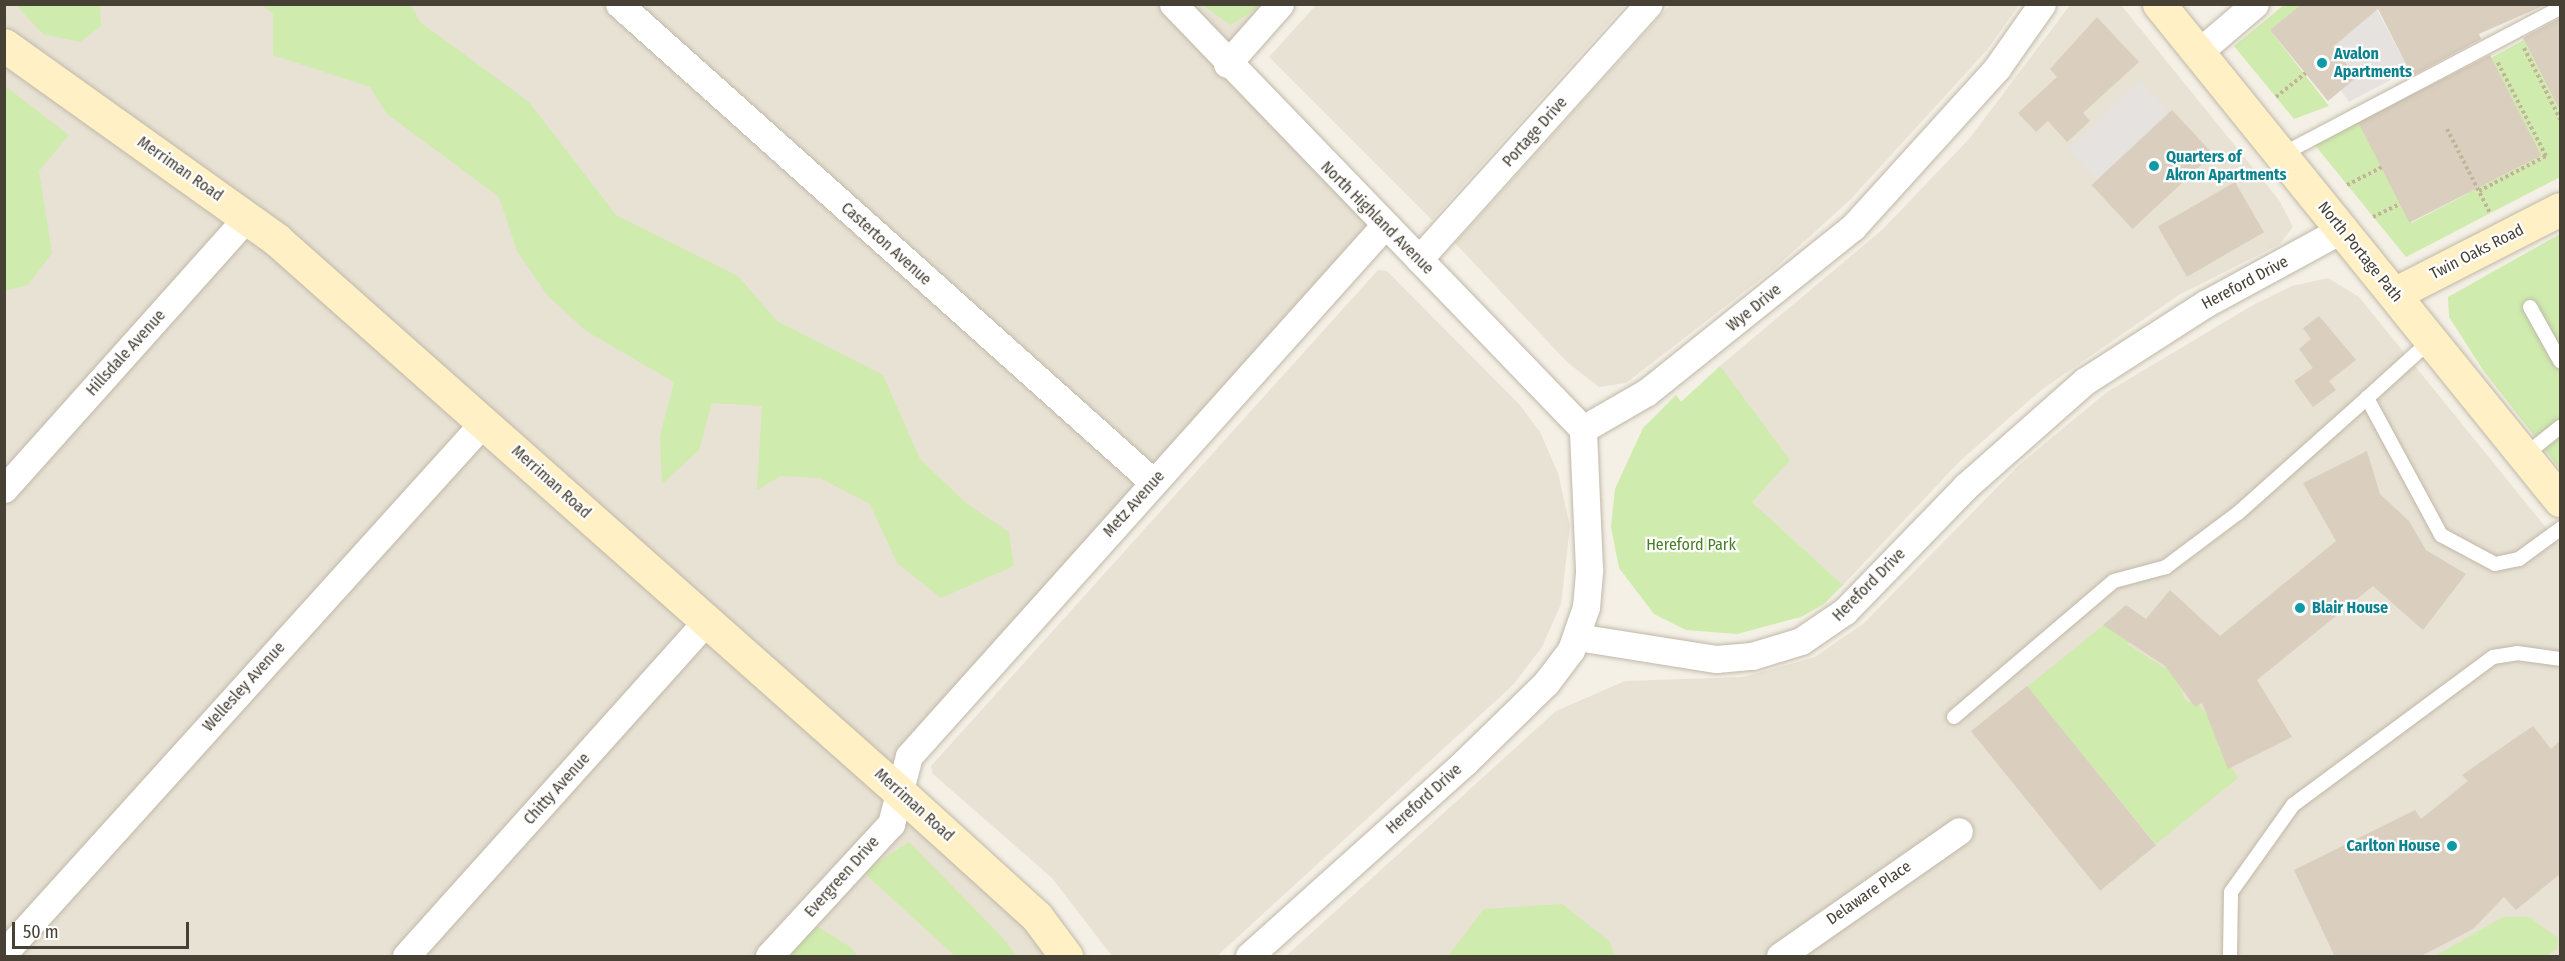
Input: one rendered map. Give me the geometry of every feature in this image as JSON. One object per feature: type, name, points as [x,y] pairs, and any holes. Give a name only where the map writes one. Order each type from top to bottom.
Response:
[{"type":"main road","name":"North Portage Path","points":[[2159,4],[2200,51],[2341,230],[2524,455],[2556,485]]},
{"type":"main road","name":"Merriman Road","points":[[4,45],[247,217],[484,422],[896,789],[1037,917],[1066,957]]},
{"type":"main road","name":"Twin Oaks Road","points":[[2394,294],[2560,209]]},
{"type":"street","name":"Casterton Avenue","points":[[620,4],[1153,482]]},
{"type":"street","name":"North Highland Avenue","points":[[1173,4],[1227,64],[1583,429]]},
{"type":"street","points":[[1227,64],[1280,4]]},
{"type":"street","name":"Portage Drive","points":[[1419,259],[1650,4]]},
{"type":"street","name":"Wye Drive","points":[[1583,429],[1647,392],[1853,227],[1997,68],[2042,4]]},
{"type":"street","points":[[2200,51],[2255,4]]},
{"type":"street","name":"Hillsdale Avenue","points":[[4,489],[247,217]]},
{"type":"street","name":"Metz Avenue","points":[[896,789],[909,756],[1384,226]]},
{"type":"street","name":"Hereford Drive","points":[[1250,957],[1538,691],[1577,637],[1716,659],[1752,656],[1801,641],[1845,611],[1965,487],[2069,393],[2205,304],[2341,230]]},
{"type":"street","name":"Wellesley Avenue","points":[[4,953],[484,422]]},
{"type":"street","points":[[1577,637],[1589,569],[1583,429]]},
{"type":"street","name":"Chitty Avenue","points":[[406,957],[708,621]]},
{"type":"street","name":"Evergreen Drive","points":[[769,957],[891,824],[896,789]]},
{"type":"street","name":"Delaware Place","points":[[1780,957],[1959,831]]},
{"type":"lane","points":[[2281,155],[2560,8]]},
{"type":"lane","points":[[2530,307],[2560,361]]},
{"type":"lane","points":[[1954,717],[2114,581],[2166,567],[2238,513],[2431,339]]},
{"type":"lane","points":[[2367,398],[2441,535],[2460,548],[2495,564],[2511,561],[2560,529]]},
{"type":"lane","points":[[2524,455],[2560,427]]},
{"type":"lane","points":[[2230,957],[2231,892],[2293,805],[2493,657],[2535,653],[2560,659]]},
{"type":"path","points":[[2516,32],[2560,119]]},
{"type":"path","points":[[2479,191],[2546,156],[2489,46]]},
{"type":"path","points":[[2276,97],[2306,73]]},
{"type":"path","points":[[2447,129],[2490,213]]},
{"type":"path","points":[[2347,185],[2382,167]]},
{"type":"path","points":[[2373,217],[2400,204]]},
{"type":"shaded area","points":[[5,5],[1280,5],[1228,64],[1384,226],[896,788],[1066,956],[5,956]]},
{"type":"shaded area","points":[[1316,5],[1625,5],[1432,220],[1269,57]]},
{"type":"shaded area","points":[[1670,5],[2019,5],[1987,50],[1851,199],[1775,268],[1626,383],[1599,387],[1567,362],[1455,243]]},
{"type":"shaded area","points":[[2070,5],[2121,5],[2279,200],[2293,227],[2280,244],[2179,295],[2040,391],[1961,460],[1843,585],[1752,502],[1720,366],[1883,229],[1969,139]]},
{"type":"shaded area","points":[[2377,10],[2409,70],[2349,102],[2341,90],[2357,77],[2333,47]]},
{"type":"shaded area","points":[[2140,80],[2170,111],[2098,180],[2068,149]]},
{"type":"shaded area","points":[[1378,270],[1387,271],[1519,404],[1540,432],[1558,473],[1570,526],[1561,604],[1542,647],[1513,685],[1217,956],[1112,956],[1052,878],[933,774],[931,766]]},
{"type":"shaded area","points":[[2328,278],[2359,297],[2560,545],[2560,956],[1286,956],[1556,711],[1625,681],[1743,677],[1815,657],[1864,623],[2020,464],[2107,392],[2253,305],[2292,286]]},
{"type":"green space","points":[[16,5],[100,5],[101,26],[80,42],[43,34]]},
{"type":"green space","points":[[262,5],[411,5],[420,22],[529,102],[616,215],[738,276],[777,321],[883,375],[920,459],[966,503],[1009,532],[1014,566],[941,598],[897,563],[870,504],[820,478],[781,476],[757,490],[762,406],[712,403],[699,450],[662,484],[660,436],[674,382],[586,331],[547,295],[517,251],[499,197],[387,114],[370,87],[273,55],[273,14]]},
{"type":"green space","points":[[1202,5],[1261,5],[1231,25]]},
{"type":"green space","points":[[2284,5],[2302,5],[2270,30],[2329,106],[2294,119],[2234,46]]},
{"type":"green space","points":[[2524,40],[2560,111],[2560,177],[2406,257],[2314,144],[2358,121],[2411,223],[2469,193],[2449,155],[2486,184],[2541,156],[2491,58]]},
{"type":"green space","points":[[5,86],[69,135],[39,171],[52,253],[28,285],[5,291]]},
{"type":"green space","points":[[2560,234],[2560,469],[2483,370],[2449,317],[2448,297]]},
{"type":"green space","name":"Hereford Park","points":[[1720,366],[1790,460],[1752,502],[1843,585],[1824,604],[1801,617],[1737,634],[1686,630],[1654,614],[1619,568],[1611,527],[1615,489],[1643,428],[1676,395],[1681,402]]},
{"type":"green space","points":[[2126,607],[2133,635],[2127,644],[2173,673],[2186,701],[2199,705],[2209,717],[2222,744],[2218,747],[2238,778],[2156,844],[2027,687]]},
{"type":"green space","points":[[909,842],[1002,937],[1017,956],[955,956],[863,872]]},
{"type":"green space","points":[[1562,904],[1609,941],[1615,956],[1448,956],[1484,909]]},
{"type":"green space","points":[[2503,917],[2529,917],[2558,938],[2557,949],[2545,956],[2435,956]]},
{"type":"green space","points":[[816,926],[849,946],[858,956],[787,956]]},
{"type":"building","points":[[2302,4],[2547,4],[2479,34],[2481,39],[2412,76],[2378,9],[2333,47],[2357,77],[2328,101],[2270,30]]},
{"type":"building","points":[[2097,17],[2139,62],[2083,113],[2090,121],[2067,142],[2048,121],[2036,132],[2018,113],[2057,77],[2050,69]]},
{"type":"building","points":[[2560,18],[2560,111],[2523,38]]},
{"type":"building","points":[[2490,55],[2541,156],[2409,223],[2358,122]]},
{"type":"building","name":"Quarters of Akron Apartments","points":[[2172,110],[2213,154],[2132,229],[2092,185]]},
{"type":"building","points":[[2235,182],[2264,232],[2187,277],[2158,226]]},
{"type":"building","points":[[2319,316],[2356,360],[2329,381],[2336,390],[2313,407],[2294,381],[2313,368],[2299,349],[2311,339],[2303,328]]},
{"type":"building","name":"Blair House","points":[[2367,451],[2380,494],[2409,521],[2426,550],[2466,574],[2423,630],[2373,586],[2257,680],[2292,737],[2228,769],[2202,703],[2195,707],[2165,666],[2103,625],[2126,605],[2146,619],[2170,590],[2220,636],[2336,541],[2303,483]]},
{"type":"building","points":[[2027,686],[2156,845],[2100,891],[1971,731]]},
{"type":"building","name":"Carlton House","points":[[2533,726],[2551,749],[2560,741],[2560,874],[2516,910],[2504,897],[2473,929],[2419,957],[2335,957],[2294,870],[2415,810],[2421,819],[2468,781],[2462,775]]},
{"type":"place","name":"Avalon Apartments","points":[[2322,63]]},
{"type":"place","name":"Quarters of Akron Apartments","points":[[2154,166]]},
{"type":"place","name":"Blair House","points":[[2300,608]]},
{"type":"place","name":"Carlton House","points":[[2452,846]]}]
